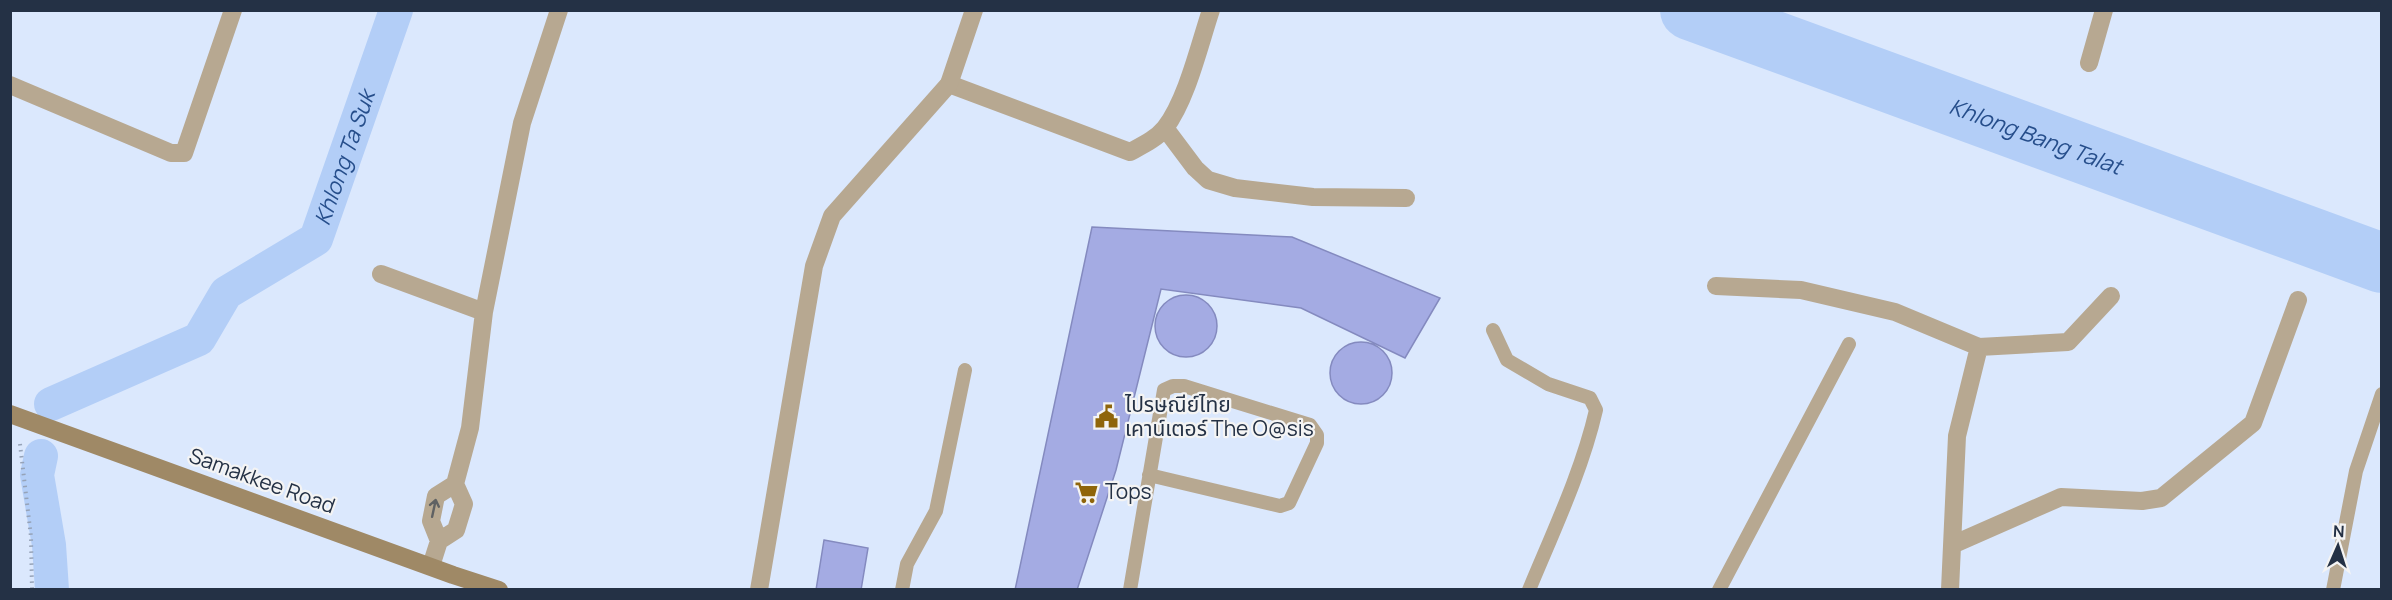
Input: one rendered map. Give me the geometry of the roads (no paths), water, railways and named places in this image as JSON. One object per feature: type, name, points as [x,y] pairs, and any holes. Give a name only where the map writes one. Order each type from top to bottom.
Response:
[{"type":"main road","name":"Samakkee Road","points":[[15,415],[431,566],[452,582],[499,590]]},
{"type":"street","points":[[10,85],[171,153],[184,153],[233,10]]},
{"type":"street","points":[[431,566],[439,541],[456,530],[464,504],[455,484],[470,428],[484,312],[522,123],[559,10]]},
{"type":"street","points":[[759,590],[814,266],[832,216],[949,84],[974,10]]},
{"type":"street","points":[[949,84],[1130,152],[1150,141],[1165,128],[1185,91],[1211,10]]},
{"type":"street","points":[[2089,63],[2104,10]]},
{"type":"street","points":[[1165,128],[1195,168],[1208,180],[1235,188],[1313,197],[1406,198]]},
{"type":"street","points":[[381,274],[484,312]]},
{"type":"street","points":[[1716,286],[1801,290],[1895,312],[1979,347],[2067,342],[2111,296]]},
{"type":"street","points":[[1952,545],[2061,497],[2142,501],[2161,498],[2253,423],[2298,300]]},
{"type":"street","points":[[1950,590],[1958,436],[1979,347]]},
{"type":"street","points":[[439,541],[431,521],[436,496],[455,484]]},
{"type":"lane","points":[[1493,330],[1507,360],[1548,384],[1590,398],[1596,410],[1592,429],[1529,590]]},
{"type":"lane","points":[[1719,590],[1849,344]]},
{"type":"lane","points":[[902,590],[907,564],[936,510],[965,370]]},
{"type":"lane","points":[[1130,590],[1149,475],[1164,390],[1173,386],[1184,386],[1310,425],[1317,435],[1317,443],[1289,503],[1280,506],[1149,475]]},
{"type":"lane","points":[[2333,590],[2355,471],[2382,394]]},
{"type":"waterway","name":"Khlong Ta Suk","points":[[51,404],[199,339],[226,293],[316,239],[396,10]]},
{"type":"waterway","name":"Khlong Bang Talat","points":[[1690,10],[2382,263]]},
{"type":"waterway","name":"Khlong Ta Suk","points":[[41,456],[37,475],[49,545],[52,590]]},
{"type":"place","name":"ไปรษณีย์ไทย เคาน์เตอร์ The O@sis","points":[[1107,417]]},
{"type":"place","name":"Tops","points":[[1087,492]]}]
